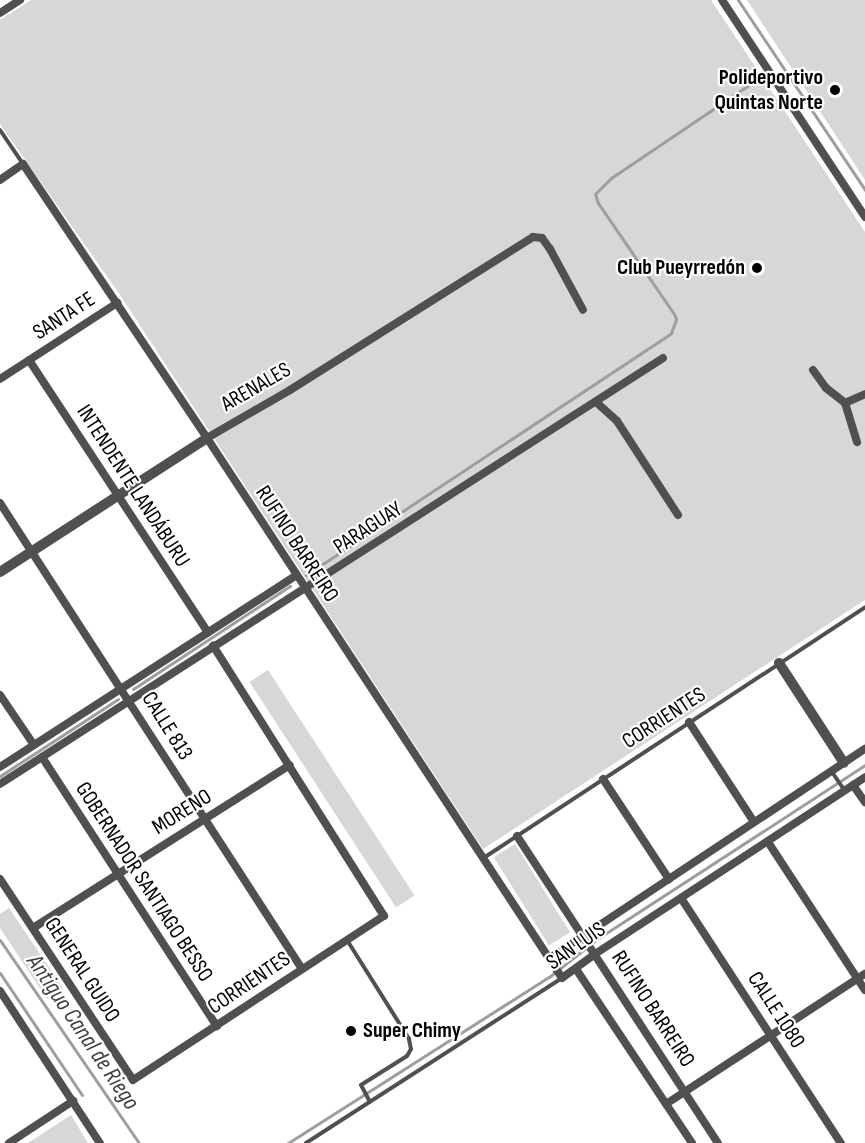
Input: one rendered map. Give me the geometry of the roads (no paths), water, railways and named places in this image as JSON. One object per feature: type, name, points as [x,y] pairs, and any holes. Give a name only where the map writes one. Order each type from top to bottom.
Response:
[{"type":"street","points":[[0,13],[20,0]]},
{"type":"street","points":[[722,0],[865,217]]},
{"type":"street","points":[[0,180],[23,164]]},
{"type":"street","name":"RUFINO BARREIRO","points":[[23,164],[207,438],[295,576],[562,978]]},
{"type":"street","name":"ARENALES","points":[[0,572],[207,438],[291,390],[533,237],[542,238],[550,249],[583,310]]},
{"type":"street","name":"SANTA FE","points":[[0,379],[117,303]]},
{"type":"street","name":"PARAGUAY","points":[[0,784],[663,358]]},
{"type":"street","name":"INTENDENTE LANDÁBURU","points":[[29,360],[208,632]]},
{"type":"street","points":[[813,370],[826,388],[845,403],[857,442]]},
{"type":"street","points":[[845,403],[865,394]]},
{"type":"street","points":[[596,402],[617,421],[678,515]]},
{"type":"street","name":"CALLE 813","points":[[0,503],[130,700],[302,969]]},
{"type":"street","points":[[0,767],[295,576]]},
{"type":"street","points":[[213,646],[290,765]]},
{"type":"street","points":[[779,663],[844,763]]},
{"type":"street","points":[[0,695],[34,745]]},
{"type":"street","points":[[689,723],[754,822]]},
{"type":"street","name":"SAN LUIS","points":[[550,958],[865,749]]},
{"type":"street","name":"GOBERNADOR SANTIAGO BESSO","points":[[42,757],[217,1026]]},
{"type":"street","name":"MORENO","points":[[33,928],[290,765]]},
{"type":"street","name":"CORRIENTES","points":[[133,1080],[384,916],[290,765]]},
{"type":"street","name":"SAN LUIS","points":[[562,978],[865,777]]},
{"type":"street","points":[[603,779],[669,879]]},
{"type":"street","points":[[853,785],[865,802]]},
{"type":"street","name":"RUFINO BARREIRO","points":[[517,836],[718,1143]]},
{"type":"street","points":[[768,842],[861,976],[865,990]]},
{"type":"street","name":"GENERAL GUIDO","points":[[0,879],[133,1080]]},
{"type":"street","name":"CALLE 1080","points":[[681,898],[841,1143]]},
{"type":"street","name":"RUFINO BARREIRO","points":[[576,969],[692,1143]]},
{"type":"street","points":[[666,1104],[861,976]]},
{"type":"street","points":[[0,991],[100,1143]]},
{"type":"street","points":[[9,1143],[73,1101]]},
{"type":"lane","name":"RUFINO BARREIRO","points":[[0,130],[23,164]]},
{"type":"lane","name":"CORRIENTES","points":[[483,858],[865,607]]},
{"type":"lane","points":[[832,771],[844,790]]},
{"type":"lane","points":[[347,940],[409,1039],[411,1049],[407,1056],[362,1086],[370,1102]]},
{"type":"lane","name":"SAN LUIS","points":[[306,1143],[562,978]]},
{"type":"waterway","points":[[738,0],[865,190]]},
{"type":"waterway","points":[[306,575],[671,333],[676,319],[674,314],[598,203],[595,194],[611,178],[761,77]]},
{"type":"waterway","points":[[133,689],[290,586]]},
{"type":"waterway","points":[[0,776],[118,699]]},
{"type":"waterway","points":[[288,1143],[549,977],[597,939],[865,765]]},
{"type":"waterway","name":"Antiguo Canal de Riego","points":[[0,940],[139,1143]]},
{"type":"waterway","points":[[0,973],[82,1095]]},
{"type":"place","name":"Polideportivo Quintas Norte","points":[[835,90]]},
{"type":"place","name":"Club Pueyrredón","points":[[757,268]]},
{"type":"place","name":"Super Chimy","points":[[351,1031]]}]
